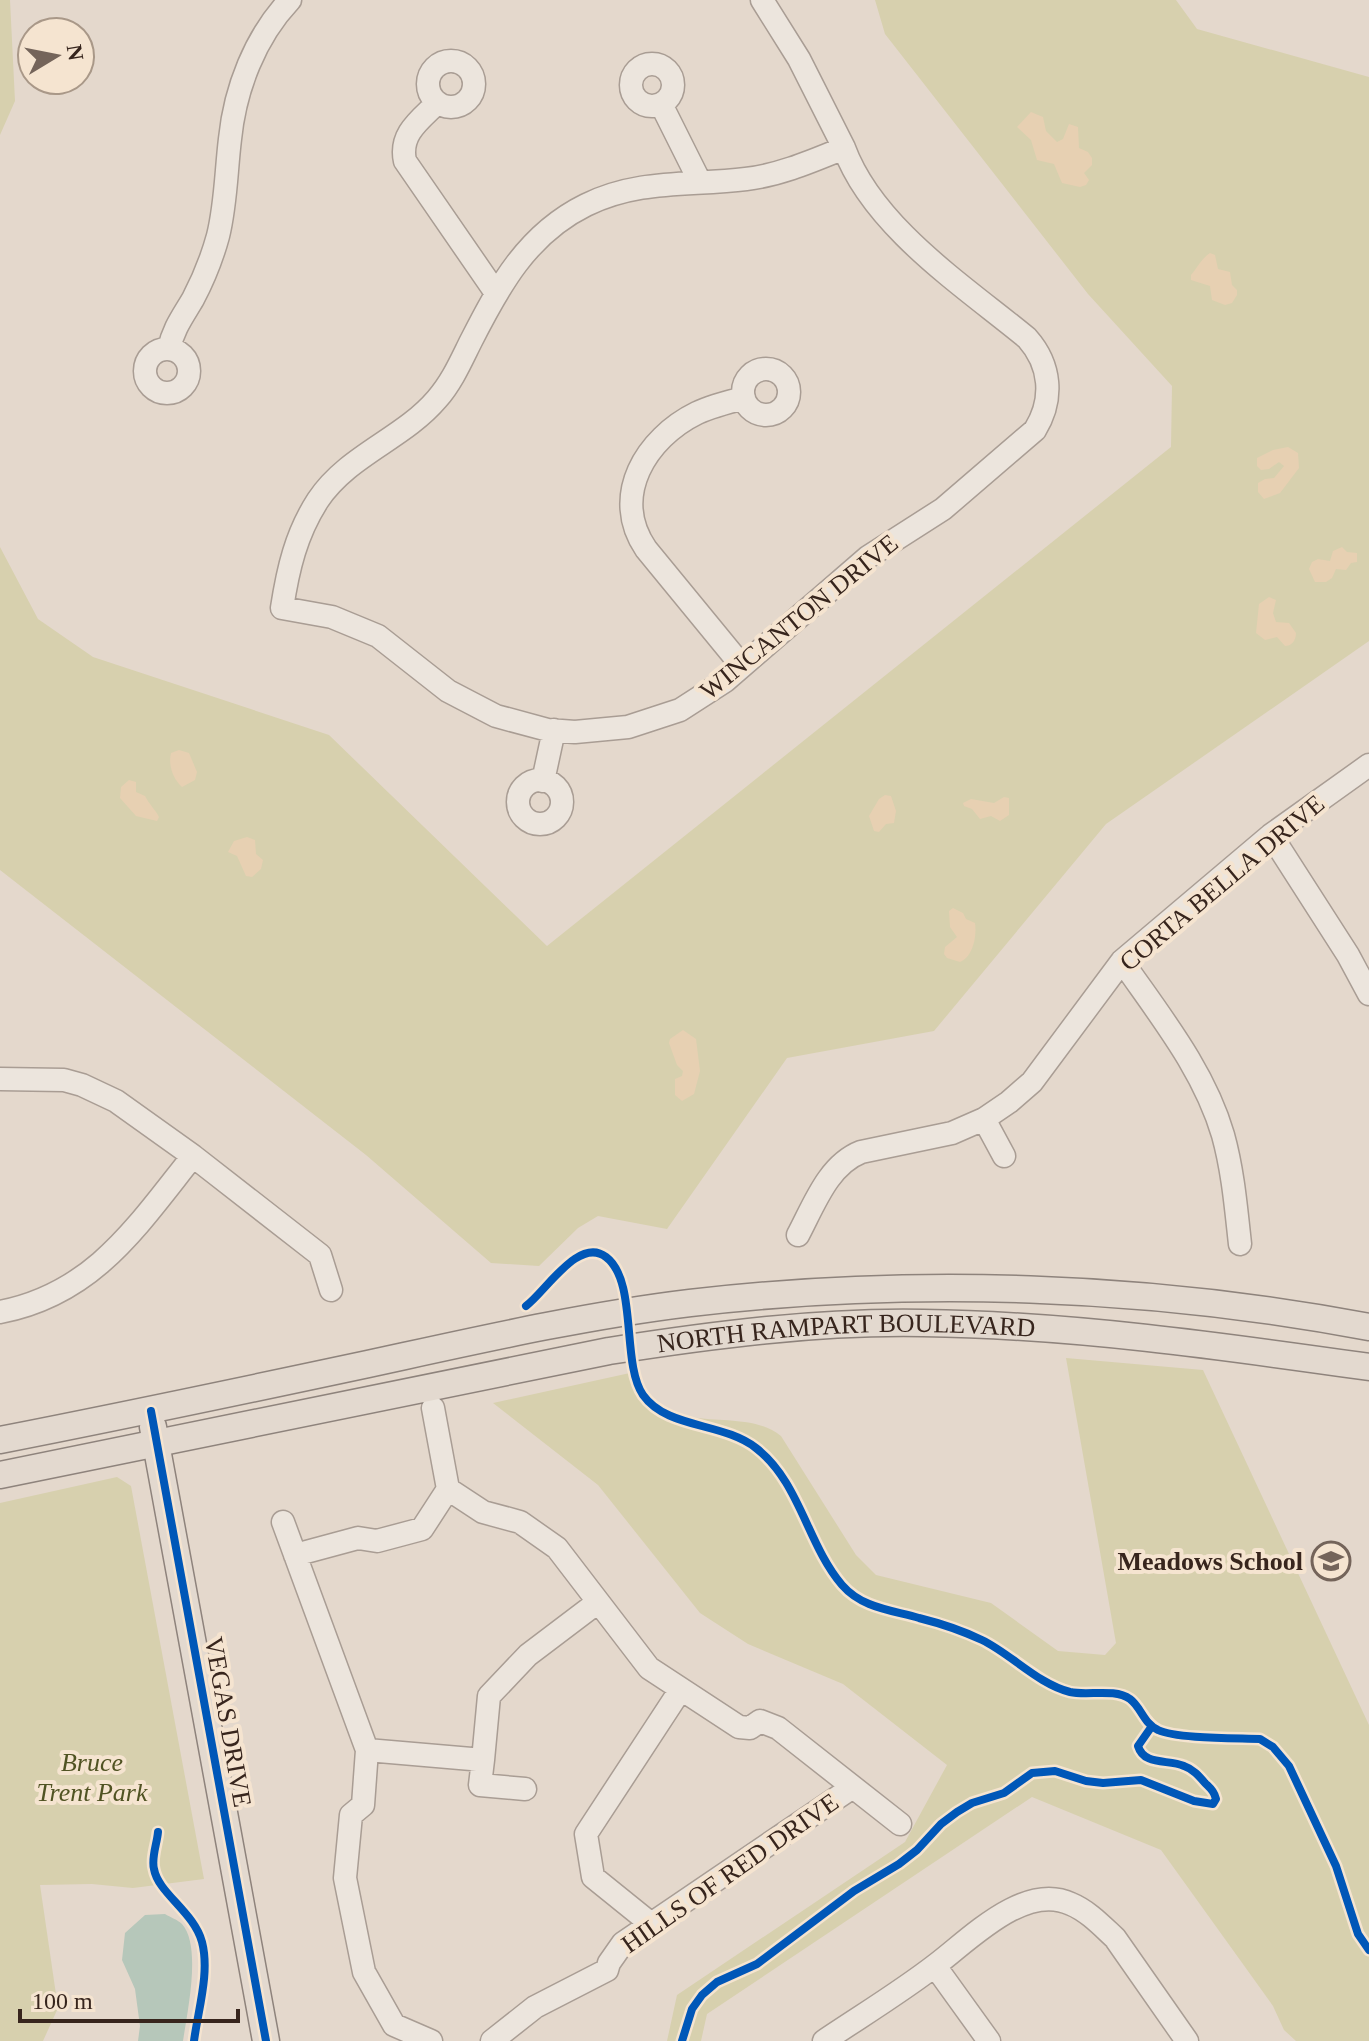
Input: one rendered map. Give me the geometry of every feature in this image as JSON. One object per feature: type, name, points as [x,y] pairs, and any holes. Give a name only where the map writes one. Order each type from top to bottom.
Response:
[{"type":"main road","name":"NORTH RAMPART BOULEVARD","points":[[0,1440],[603,1317],[767,1296],[922,1288],[1012,1289],[1168,1300],[1369,1327]]},
{"type":"main road","points":[[921,1323],[922,1288]]},
{"type":"main road","name":"NORTH RAMPART BOULEVARD","points":[[0,1475],[523,1366],[660,1343],[851,1324],[1011,1327],[1249,1349],[1369,1367]]},
{"type":"main road","name":"VEGAS DRIVE","points":[[151,1411],[266,2041]]},
{"type":"street","points":[[169,349],[175,327],[207,268],[218,236],[225,203],[230,139],[242,81],[268,29],[290,0]]},
{"type":"street","points":[[437,103],[407,135],[404,157],[408,168],[496,293],[526,250],[562,219],[582,207],[626,190],[649,185],[770,175],[844,148],[799,59],[762,0]]},
{"type":"street","points":[[661,104],[700,182]]},
{"type":"street","name":"WINCANTON DRIVE","points":[[496,293],[458,367],[438,397],[413,422],[351,465],[321,496],[299,533],[282,608],[319,614],[355,625],[398,650],[448,691],[471,705],[521,725],[554,730],[602,731],[655,720],[703,697],[868,557],[943,509],[1030,436],[1043,415],[1048,391],[1045,366],[1033,344],[895,226],[860,180],[844,148]]},
{"type":"street","points":[[742,666],[641,542],[634,527],[630,502],[634,478],[641,465],[671,430],[696,413],[744,398]]},
{"type":"street","points":[[543,781],[554,730]]},
{"type":"street","name":"CORTA BELLA DRIVE","points":[[798,1235],[834,1171],[847,1157],[952,1133],[984,1119],[1009,1102],[1032,1082],[1122,961],[1271,835],[1369,765]]},
{"type":"street","points":[[1271,835],[1348,955],[1369,994]]},
{"type":"street","points":[[1122,961],[1188,1057],[1212,1103],[1234,1187],[1240,1244]]},
{"type":"street","points":[[0,1079],[64,1080],[116,1101],[193,1156],[320,1255],[331,1290]]},
{"type":"street","points":[[984,1119],[1004,1156]]},
{"type":"street","points":[[0,1312],[44,1300],[75,1284],[102,1264],[193,1156]]},
{"type":"street","points":[[295,1555],[358,1538],[377,1541],[422,1529],[448,1489],[433,1408]]},
{"type":"street","points":[[448,1489],[483,1512],[520,1522],[557,1548],[649,1668],[739,1727],[750,1728],[760,1721],[778,1728],[900,1824]]},
{"type":"street","points":[[283,1522],[367,1750],[363,1805],[351,1815],[345,1878],[364,1972],[394,2025],[431,2041]]},
{"type":"street","points":[[525,1789],[480,1785],[489,1696],[528,1655],[598,1602]]},
{"type":"street","points":[[650,1923],[593,1877],[586,1834],[681,1689]]},
{"type":"street","points":[[367,1750],[483,1760]]},
{"type":"street","name":"HILLS OF RED DRIVE","points":[[492,2041],[535,2007],[607,1970],[623,1943],[853,1787]]},
{"type":"street","points":[[824,2041],[935,1966],[996,1916],[1044,1900],[1070,1903],[1100,1923],[1115,1938],[1187,2041]]},
{"type":"street","points":[[935,1966],[989,2041]]},
{"type":"green space","points":[[0,0],[10,0],[15,101],[0,135]]},
{"type":"green space","points":[[875,0],[1176,0],[1197,29],[1369,77],[1369,641],[1106,824],[934,1031],[787,1058],[667,1229],[598,1216],[578,1228],[539,1266],[491,1263],[366,1155],[0,870],[0,547],[38,619],[93,657],[329,735],[547,946],[1171,447],[1172,386],[1088,294],[885,34]]},
{"type":"green space","points":[[1066,1358],[1203,1370],[1369,1725],[1369,2041],[1296,2041],[1284,2030],[1273,2006],[1161,1850],[1032,1797],[707,2014],[701,2041],[667,2041],[677,1995],[905,1842],[947,1765],[843,1684],[748,1644],[700,1613],[598,1485],[493,1403],[639,1371],[649,1394],[663,1408],[681,1415],[764,1426],[781,1436],[856,1555],[876,1575],[991,1603],[1058,1651],[1105,1655],[1116,1643]]},
{"type":"green space","name":"Bruce Trent Park","points":[[117,1477],[131,1486],[204,1879],[133,1888],[92,1884],[40,1885],[58,2008],[43,2041],[0,2041],[0,1503]]},
{"type":"sand","points":[[1031,112],[1043,117],[1046,131],[1057,142],[1063,139],[1069,124],[1078,127],[1079,148],[1092,158],[1092,165],[1084,173],[1089,180],[1086,185],[1080,187],[1062,183],[1054,164],[1037,160],[1031,140],[1017,127]]},
{"type":"sand","points":[[1210,253],[1215,255],[1218,269],[1230,272],[1232,285],[1237,290],[1232,303],[1225,305],[1212,300],[1210,286],[1191,280],[1191,275]]},
{"type":"sand","points":[[1288,447],[1298,453],[1299,468],[1280,493],[1264,499],[1258,492],[1258,483],[1274,478],[1284,466],[1279,462],[1261,470],[1257,466],[1257,458]]},
{"type":"sand","points":[[1342,547],[1347,552],[1357,553],[1357,562],[1351,563],[1346,570],[1336,569],[1326,582],[1315,582],[1309,569],[1312,562],[1318,559],[1330,561],[1333,551]]},
{"type":"sand","points":[[1269,597],[1276,600],[1273,613],[1276,622],[1289,623],[1296,633],[1290,645],[1285,646],[1277,637],[1265,640],[1256,633],[1259,604]]},
{"type":"sand","points":[[179,750],[189,753],[197,772],[195,780],[182,787],[174,776],[170,762],[171,753]]},
{"type":"sand","points":[[129,780],[136,782],[136,792],[145,796],[159,817],[157,821],[136,816],[120,798],[121,787]]},
{"type":"sand","points":[[885,795],[891,796],[896,811],[894,823],[886,824],[879,832],[874,831],[869,816]]},
{"type":"sand","points":[[1004,797],[1009,798],[1009,815],[1000,821],[991,816],[980,819],[963,803],[971,799],[994,803]]},
{"type":"sand","points":[[247,837],[255,840],[256,854],[263,860],[261,869],[252,877],[246,876],[237,856],[228,852],[234,841]]},
{"type":"sand","points":[[953,908],[975,923],[973,946],[968,956],[960,962],[944,954],[945,947],[957,937],[950,927],[949,911]]},
{"type":"sand","points":[[683,1030],[696,1039],[700,1071],[694,1094],[682,1101],[675,1095],[675,1079],[682,1076],[683,1071],[677,1065],[669,1043]]},
{"type":"shaded area","points":[[165,1914],[182,1924],[191,1948],[192,1980],[183,2041],[138,2041],[140,2026],[135,1989],[122,1960],[125,1933],[145,1915]]},
{"type":"cycle path","points":[[526,1306],[574,1259],[596,1252],[606,1257],[616,1269],[622,1284],[632,1363],[643,1395],[666,1414],[743,1440],[771,1462],[793,1495],[830,1569],[842,1585],[859,1599],[975,1637],[1058,1688],[1077,1693],[1124,1696],[1134,1702],[1149,1724],[1158,1730],[1193,1737],[1260,1739],[1273,1747],[1289,1766],[1336,1866],[1358,1934],[1369,1950]]},
{"type":"cycle path","points":[[151,1411],[266,2041]]},
{"type":"cycle path","points":[[682,2041],[692,2009],[717,1982],[757,1964],[854,1891],[899,1864],[957,1812],[972,1803],[1004,1793],[1032,1773],[1055,1771],[1103,1783],[1141,1780],[1194,1801],[1213,1804],[1216,1799],[1213,1792],[1193,1771],[1178,1764],[1145,1757],[1141,1752],[1138,1746],[1152,1726]]},
{"type":"cycle path","points":[[158,1832],[153,1860],[157,1878],[192,1921],[202,1942],[204,1979],[194,2041]]},
{"type":"place","name":"Meadows School","points":[[1331,1561]]}]
